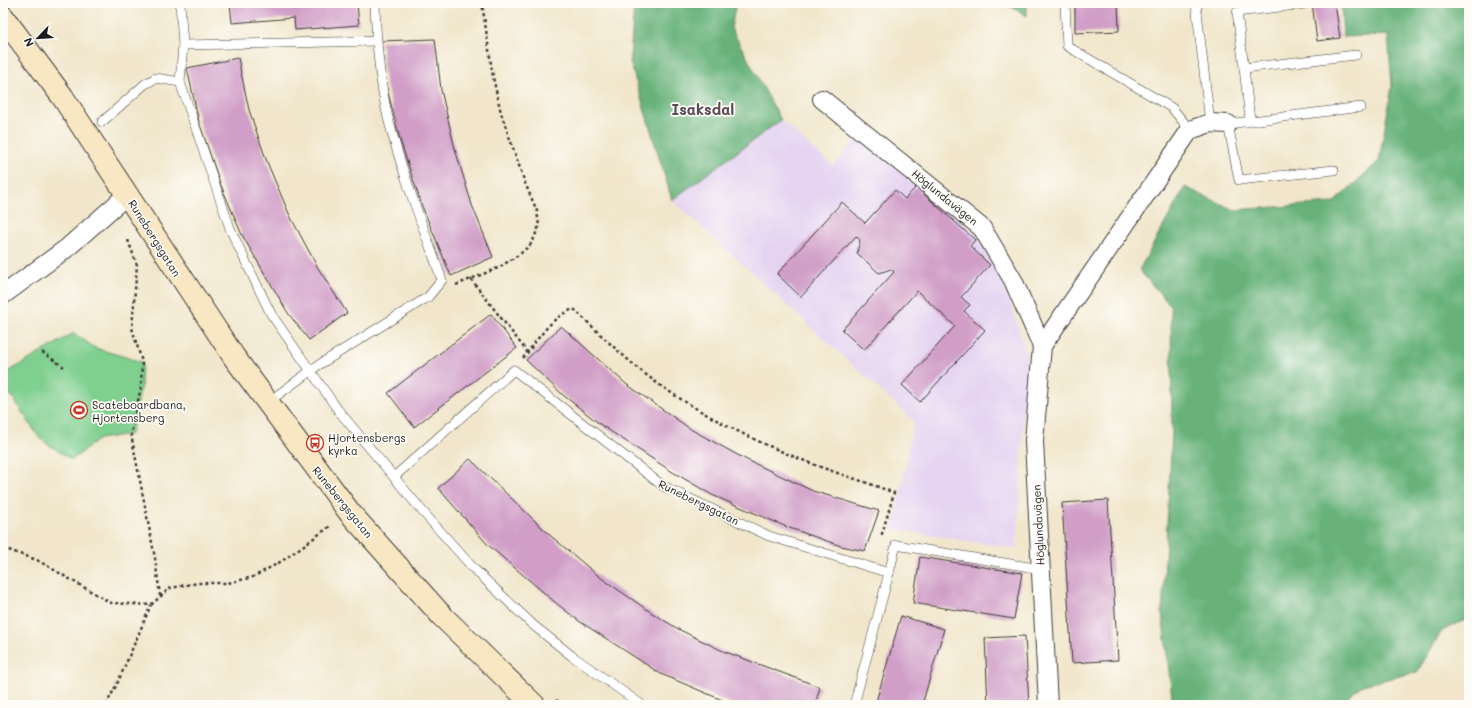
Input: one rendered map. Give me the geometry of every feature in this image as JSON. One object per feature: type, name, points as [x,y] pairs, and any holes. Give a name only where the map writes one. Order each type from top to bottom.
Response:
[{"type":"street","name":"Runebergsgatan","points":[[3,17],[62,96],[122,200],[190,292],[267,403],[350,513],[442,616],[543,701]]},
{"type":"street","name":"Höglundavägen","points":[[822,99],[982,228],[1013,280],[1042,346],[1034,441],[1048,705]]},
{"type":"street","points":[[1190,130],[1210,123],[1228,124]]},
{"type":"street","name":"Höglundavägen","points":[[1042,346],[1190,130]]},
{"type":"street","name":"Runebergsgatan","points":[[3,295],[67,248],[122,200]]},
{"type":"lane","points":[[180,3],[183,45],[180,82],[231,231],[270,314],[309,372],[338,410],[395,476],[423,512],[474,569],[533,624],[572,656],[642,705]]},
{"type":"lane","points":[[267,403],[309,372],[428,297],[442,280],[404,172],[388,117],[377,41],[375,3]]},
{"type":"lane","points":[[1065,3],[1067,46],[1172,108],[1190,130]]},
{"type":"lane","points":[[1196,3],[1210,123]]},
{"type":"lane","points":[[1250,120],[1237,7],[1305,4]]},
{"type":"lane","points":[[183,45],[377,41]]},
{"type":"lane","points":[[1244,68],[1356,54]]},
{"type":"lane","points":[[102,122],[145,84],[156,78],[180,82]]},
{"type":"lane","points":[[1334,170],[1239,180],[1228,124],[1361,107]]},
{"type":"lane","points":[[395,476],[514,370]]},
{"type":"lane","name":"Runebergsgatan","points":[[514,370],[663,486],[769,536],[889,573]]},
{"type":"lane","points":[[854,705],[896,545],[1041,569]]},
{"type":"path","points":[[428,297],[498,268],[520,254],[532,243],[539,226],[537,211],[525,183],[501,113],[493,77],[482,3]]},
{"type":"path","points":[[122,200],[137,265],[132,328],[142,362],[141,387],[130,434],[155,558],[160,596]]},
{"type":"path","points":[[471,279],[528,353]]},
{"type":"path","points":[[514,370],[554,322],[565,312],[574,309],[616,349],[657,382],[707,415],[806,462],[865,481],[894,493],[871,568]]},
{"type":"path","points":[[42,352],[64,367]]},
{"type":"path","points":[[106,705],[118,682],[151,605],[170,588],[198,583],[228,583],[253,577],[282,562],[337,522]]},
{"type":"path","points":[[3,548],[37,560],[111,603],[151,605]]},
{"type":"path","points":[[543,701],[562,705]]},
{"type":"shaded area","points":[[781,120],[833,166],[860,135],[978,236],[1005,285],[1027,355],[1017,549],[893,529],[914,421],[672,200]]},
{"type":"green space","points":[[634,3],[736,3],[731,28],[781,120],[672,200],[630,62]]},
{"type":"green space","points":[[1005,3],[1027,3],[1027,16]]},
{"type":"green space","points":[[1341,3],[1469,3],[1469,618],[1442,631],[1417,672],[1362,685],[1339,705],[1173,705],[1162,614],[1172,434],[1171,306],[1139,270],[1185,187],[1234,210],[1333,203],[1379,161],[1392,86],[1388,35],[1343,37]]},
{"type":"green space","name":"Scateboardbana, Hjortensberg","points":[[74,333],[95,348],[142,362],[141,387],[131,434],[99,439],[72,460],[40,439],[3,383],[3,375]]},
{"type":"building","points":[[230,3],[357,3],[359,25],[295,30],[294,18],[232,23]]},
{"type":"building","points":[[1075,3],[1118,3],[1119,31],[1075,33]]},
{"type":"building","points":[[1312,3],[1335,3],[1340,38],[1317,41]]},
{"type":"building","points":[[435,39],[441,90],[455,149],[472,205],[493,257],[451,276],[422,206],[401,143],[385,81],[381,41]]},
{"type":"building","points":[[238,58],[249,110],[267,162],[290,216],[318,268],[347,313],[309,340],[288,313],[242,235],[220,183],[199,122],[187,68]]},
{"type":"building","points":[[916,187],[975,240],[970,246],[990,265],[961,297],[970,305],[964,311],[985,330],[920,402],[902,385],[955,326],[917,291],[864,350],[842,330],[894,272],[891,269],[879,273],[857,253],[860,240],[856,236],[801,297],[777,274],[842,202],[865,223],[895,190],[905,199]]},
{"type":"building","points":[[491,314],[517,348],[414,427],[388,393]]},
{"type":"building","points":[[561,326],[626,384],[692,430],[745,459],[813,491],[879,511],[865,551],[841,546],[787,527],[712,495],[671,471],[601,425],[563,395],[526,360]]},
{"type":"building","points":[[470,459],[552,537],[601,578],[680,630],[723,651],[820,687],[815,705],[734,705],[661,674],[579,621],[488,545],[438,488]]},
{"type":"building","points":[[1108,500],[1118,660],[1072,663],[1062,503]]},
{"type":"building","points":[[920,557],[1022,573],[1014,619],[913,603]]},
{"type":"building","points":[[901,616],[944,629],[922,705],[875,705]]},
{"type":"building","points":[[1025,636],[1029,705],[988,705],[985,638]]},
{"type":"place","name":"Scateboardbana, Hjortensberg","points":[[79,410]]},
{"type":"place","name":"Hjortensbergs kyrka","points":[[315,443]]},
{"type":"district","name":"Isaksdal","points":[[703,109]]}]
